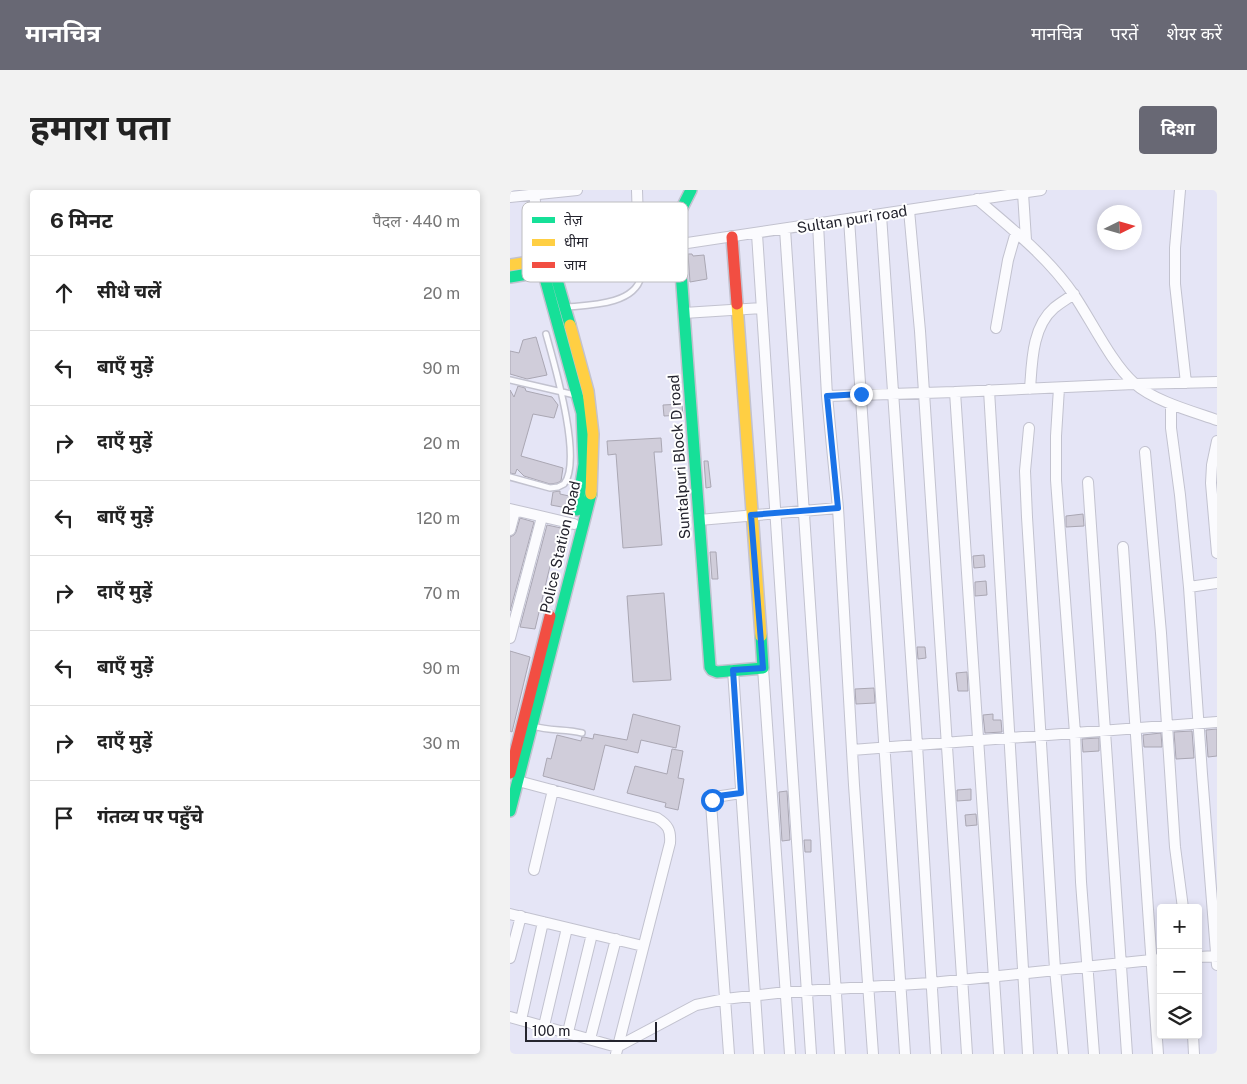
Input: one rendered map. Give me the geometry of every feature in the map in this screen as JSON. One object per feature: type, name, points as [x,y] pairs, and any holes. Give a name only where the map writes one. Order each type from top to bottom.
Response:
[{"type":"street","points":[[510,197],[534,192],[577,190]]},
{"type":"street","points":[[684,202],[691,190]]},
{"type":"street","name":"Sultan puri road","points":[[688,244],[1041,190]]},
{"type":"street","points":[[1180,190],[1175,248],[1175,284],[1186,383]]},
{"type":"street","points":[[1023,193],[1026,240]]},
{"type":"street","points":[[977,199],[1026,240],[1054,270],[1074,294],[1117,362],[1134,384],[1171,404],[1217,420]]},
{"type":"street","points":[[909,210],[920,331],[967,1054]]},
{"type":"street","points":[[881,215],[936,1054]]},
{"type":"street","points":[[849,219],[905,1054]]},
{"type":"street","points":[[818,224],[827,396],[838,508],[852,750],[873,1054]]},
{"type":"street","points":[[785,229],[840,1054]]},
{"type":"street","points":[[996,328],[1008,260],[1016,232]]},
{"type":"street","points":[[757,234],[811,1054]]},
{"type":"street","points":[[732,237],[790,1054]]},
{"type":"street","points":[[510,277],[522,273]]},
{"type":"street","name":"Police Station Road","points":[[513,770],[532,725],[592,488],[593,434],[588,391],[552,282]]},
{"type":"street","name":"Suntalpuri Block D road","points":[[682,282],[710,667],[717,672],[733,670]]},
{"type":"street","points":[[1030,389],[1033,355],[1039,330],[1054,308],[1074,294]]},
{"type":"street","name":"Police Station Road","points":[[510,811],[513,770],[580,500],[584,464],[582,413],[560,308]]},
{"type":"street","points":[[684,313],[762,308]]},
{"type":"street","points":[[827,396],[1217,382]]},
{"type":"street","points":[[1059,388],[1056,462],[1075,733],[1081,882],[1094,1054]]},
{"type":"street","points":[[989,390],[1028,1054]]},
{"type":"street","points":[[955,392],[999,1054]]},
{"type":"street","points":[[1171,404],[1171,428],[1189,587],[1217,959],[1202,957]]},
{"type":"street","points":[[1029,428],[1025,471],[1055,969],[1063,1054]]},
{"type":"street","points":[[1217,441],[1212,464],[1211,483],[1217,553]]},
{"type":"street","points":[[1145,452],[1161,633],[1175,847],[1182,904]]},
{"type":"street","points":[[1088,482],[1127,1054]]},
{"type":"street","points":[[698,520],[838,508]]},
{"type":"street","points":[[510,530],[512,510],[574,524]]},
{"type":"street","points":[[510,638],[542,517]]},
{"type":"street","points":[[1123,546],[1135,729],[1156,959],[1158,1054]]},
{"type":"street","points":[[1189,587],[1217,583]]},
{"type":"street","points":[[759,1054],[733,670],[763,668]]},
{"type":"street","points":[[852,750],[1217,722]]},
{"type":"street","points":[[513,770],[553,790],[657,818],[668,826],[670,843],[616,1050]]},
{"type":"street","points":[[534,870],[553,790]]},
{"type":"street","points":[[729,1054],[711,803],[714,797],[741,793]]},
{"type":"street","points":[[510,914],[643,946]]},
{"type":"street","points":[[510,958],[521,916]]},
{"type":"street","points":[[521,1020],[543,922]]},
{"type":"street","points":[[544,1026],[567,928]]},
{"type":"street","points":[[568,1032],[592,934]]},
{"type":"street","points":[[590,1038],[616,939]]},
{"type":"street","points":[[616,1050],[696,1005],[725,998],[962,980],[1156,959]]},
{"type":"street","points":[[510,1016],[590,1038],[616,1050]]},
{"type":"street","points":[[1193,1039],[1194,1054]]},
{"type":"lane","points":[[560,308],[618,300],[632,292],[638,282]]},
{"type":"lane","points":[[510,477],[550,488],[562,486],[567,481],[570,442],[561,392],[546,334]]},
{"type":"lane","points":[[510,380],[577,395]]},
{"type":"lane","points":[[532,725],[546,730],[570,730],[582,733]]},
{"type":"building","points":[[688,254],[693,256],[704,255],[707,279],[690,282]]},
{"type":"building","points":[[536,337],[547,375],[527,379],[510,374],[510,351],[519,353],[523,340]]},
{"type":"building","points":[[518,386],[525,388],[526,391],[552,397],[558,405],[554,418],[533,414],[521,456],[563,468],[561,481],[557,483],[550,484],[524,476],[517,469],[515,474],[510,473],[510,390],[514,397]]},
{"type":"building","points":[[682,404],[683,415],[664,416],[663,405]]},
{"type":"building","points":[[661,438],[662,452],[654,452],[662,545],[623,548],[616,454],[608,455],[607,441]]},
{"type":"building","points":[[704,461],[708,461],[711,487],[706,488]]},
{"type":"building","points":[[560,491],[560,494],[569,496],[567,508],[551,505],[553,492]]},
{"type":"building","points":[[1083,514],[1084,526],[1066,527],[1066,516]]},
{"type":"building","points":[[520,518],[534,522],[510,611],[510,537],[516,532]]},
{"type":"building","points":[[547,525],[561,528],[553,563],[551,562],[535,629],[520,627]]},
{"type":"building","points":[[710,552],[716,552],[718,579],[712,579]]},
{"type":"building","points":[[984,555],[985,567],[974,568],[973,556]]},
{"type":"building","points":[[986,581],[987,595],[975,596],[975,582]]},
{"type":"building","points":[[664,593],[671,680],[633,682],[627,596]]},
{"type":"building","points":[[917,647],[925,647],[926,658],[918,659]]},
{"type":"building","points":[[510,651],[530,657],[512,732],[510,731]]},
{"type":"building","points":[[967,672],[968,691],[958,691],[956,673]]},
{"type":"building","points":[[874,688],[875,703],[856,704],[855,689]]},
{"type":"building","points":[[633,714],[680,726],[676,748],[641,740],[638,753],[605,745],[594,790],[543,776],[547,758],[551,759],[557,735],[581,741],[582,737],[593,739],[594,734],[627,740]]},
{"type":"building","points":[[993,714],[993,720],[1001,720],[1002,732],[985,733],[983,715]]},
{"type":"building","points":[[1217,729],[1217,756],[1208,757],[1206,730]]},
{"type":"building","points":[[1192,731],[1194,758],[1176,759],[1174,732]]},
{"type":"building","points":[[1161,733],[1162,747],[1144,747],[1143,735]]},
{"type":"building","points":[[1099,738],[1099,751],[1083,752],[1082,739]]},
{"type":"building","points":[[672,749],[683,751],[678,778],[684,779],[678,810],[665,807],[666,803],[627,793],[635,766],[667,774]]},
{"type":"building","points":[[971,789],[971,800],[957,801],[957,790]]},
{"type":"building","points":[[787,791],[790,840],[782,841],[779,792]]},
{"type":"building","points":[[976,814],[977,825],[966,826],[965,815]]},
{"type":"building","points":[[804,840],[811,840],[811,852],[805,852]]},
{"type":"traffic: fast","points":[[685,202],[691,190]]},
{"type":"traffic: fast","points":[[510,277],[522,275]]},
{"type":"traffic: fast","points":[[546,282],[582,413],[584,464],[577,510]]},
{"type":"traffic: fast","points":[[558,282],[570,325]]},
{"type":"traffic: fast","points":[[682,282],[710,667],[717,672],[763,668],[761,636]]},
{"type":"traffic: fast","points":[[510,811],[591,494]]},
{"type":"traffic: slow","points":[[510,265],[522,263]]},
{"type":"traffic: slow","points":[[737,304],[761,636]]},
{"type":"traffic: slow","points":[[570,325],[588,391],[593,434],[591,494]]},
{"type":"traffic: jam","points":[[732,237],[737,304]]},
{"type":"traffic: jam","points":[[510,773],[550,616]]},
{"type":"route","points":[[712,800],[718,796],[741,793],[733,670],[763,668],[751,515],[838,508],[827,396],[861,394]]}]
